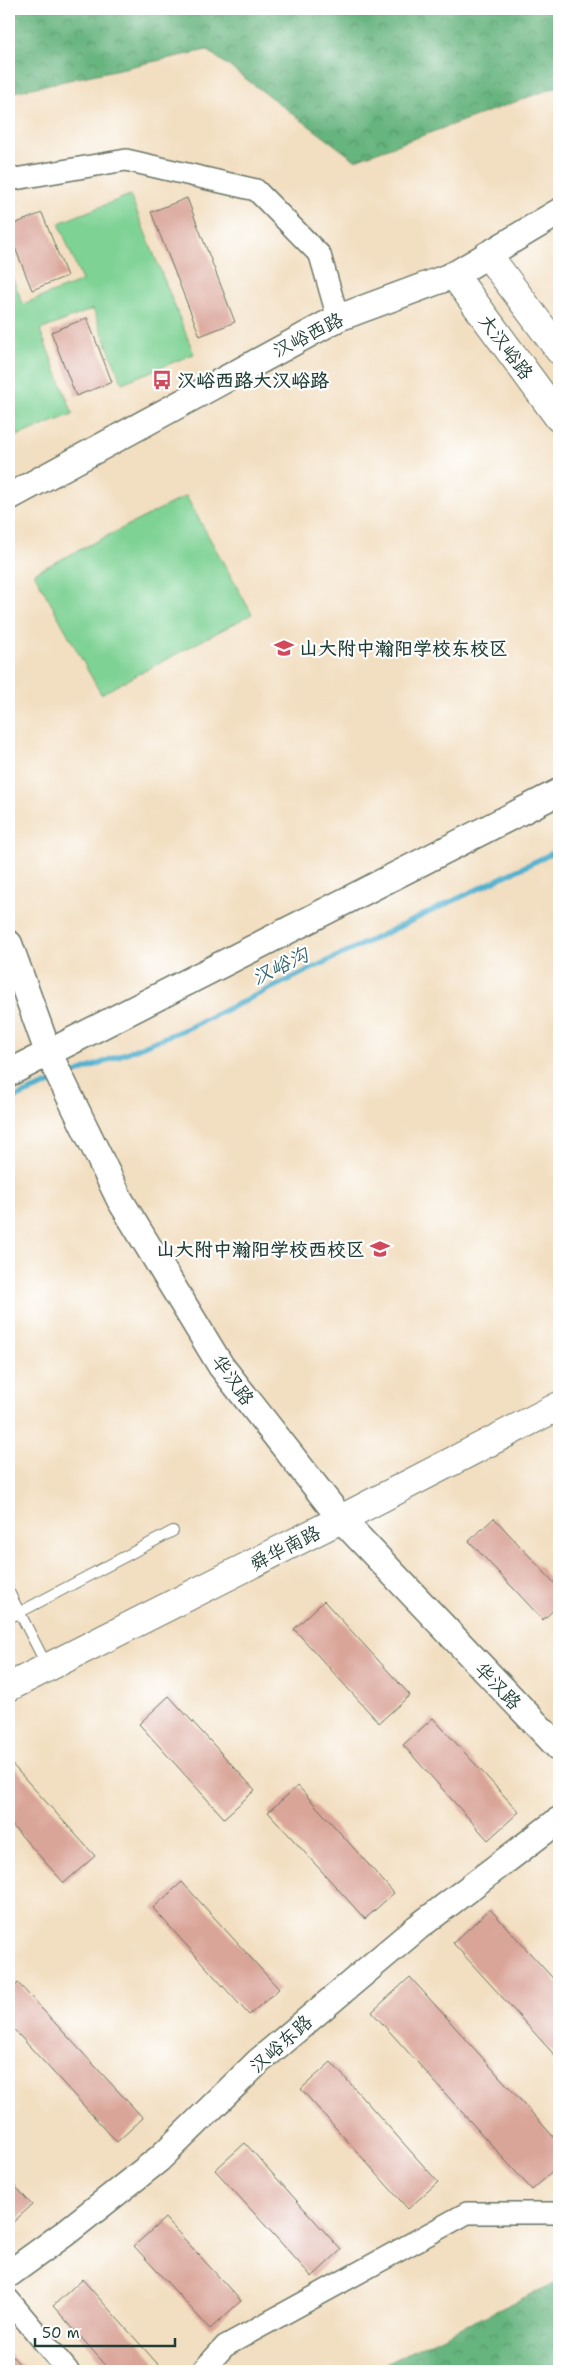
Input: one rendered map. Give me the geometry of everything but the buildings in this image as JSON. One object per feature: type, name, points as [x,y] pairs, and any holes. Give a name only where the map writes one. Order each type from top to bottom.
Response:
[{"type":"main road","points":[[488,255],[559,350]]},
{"type":"main road","name":"大汉峪路","points":[[454,275],[559,418]]},
{"type":"main road","name":"舜华南路","points":[[9,1687],[559,1406]]},
{"type":"street","points":[[9,180],[126,160],[256,190],[320,255],[338,318]]},
{"type":"street","name":"汉峪西路","points":[[9,497],[338,318],[454,275],[559,212]]},
{"type":"street","points":[[9,1073],[57,1070],[559,792]]},
{"type":"street","name":"华汉路","points":[[9,944],[57,1070],[120,1200],[221,1366],[341,1519],[559,1748]]},
{"type":"street","name":"汉峪东路","points":[[9,2274],[64,2234],[159,2159],[258,2062],[418,1927],[559,1820]]},
{"type":"street","points":[[202,2371],[225,2346],[467,2213],[559,2213]]},
{"type":"street","points":[[9,2300],[59,2367]]},
{"type":"lane","points":[[9,1618],[173,1531]]},
{"type":"lane","points":[[9,1592],[47,1667]]},
{"type":"green space","points":[[9,9],[559,9],[559,86],[355,160],[207,50],[9,93]]},
{"type":"green space","points":[[130,195],[194,354],[122,383],[93,309],[40,330],[73,414],[9,439],[9,269],[23,304],[82,281],[59,223]]},
{"type":"green space","points":[[186,496],[252,614],[101,694],[34,573]]},
{"type":"green space","points":[[559,2281],[559,2371],[370,2371]]},
{"type":"waterway","name":"汉峪沟","points":[[66,1077],[188,1028],[559,850]]},
{"type":"waterway","name":"汉峪沟","points":[[9,1100],[56,1081]]},
{"type":"place","name":"汉峪西路大汉峪路","points":[[162,380]]},
{"type":"place","name":"山大附中瀚阳学校东校区","points":[[284,648]]},
{"type":"place","name":"山大附中瀚阳学校西校区","points":[[380,1249]]}]
